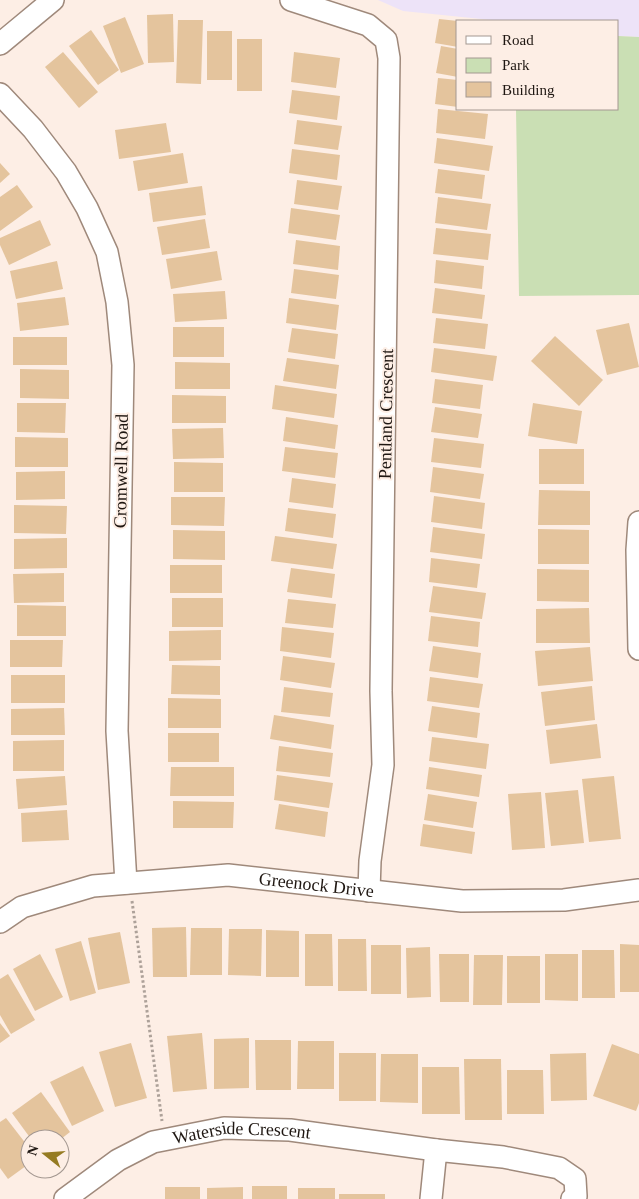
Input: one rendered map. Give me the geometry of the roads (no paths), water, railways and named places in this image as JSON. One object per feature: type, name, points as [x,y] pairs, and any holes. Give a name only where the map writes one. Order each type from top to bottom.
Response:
[{"type":"street","points":[[0,44],[53,0]]},
{"type":"street","name":"Pentland Crescent","points":[[292,0],[368,25],[386,40],[389,58],[381,691],[383,765],[373,835],[368,891]]},
{"type":"street","name":"Cromwell Road","points":[[0,94],[33,129],[66,172],[87,208],[107,252],[117,302],[123,365],[117,731],[126,883]]},
{"type":"street","points":[[639,522],[637,559],[639,649]]},
{"type":"street","name":"Greenock Drive","points":[[0,922],[22,907],[93,886],[228,875],[316,883],[368,891],[491,902],[564,900],[639,890]]},
{"type":"street","name":"Waterside Crescent","points":[[64,1199],[118,1160],[165,1138],[224,1128],[290,1130],[503,1157],[559,1168],[575,1179],[576,1196],[572,1199]]},
{"type":"street","points":[[432,1199],[436,1150]]}]
